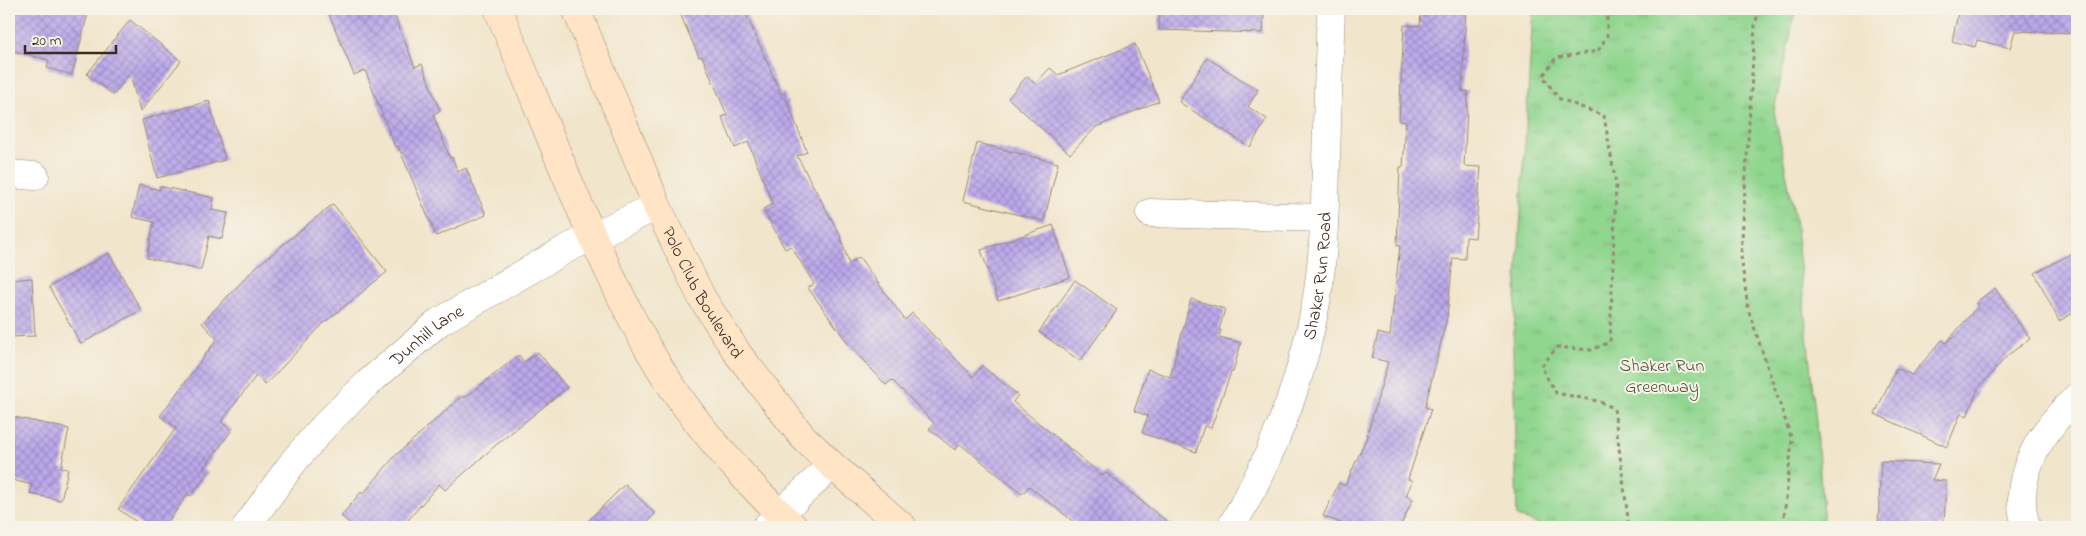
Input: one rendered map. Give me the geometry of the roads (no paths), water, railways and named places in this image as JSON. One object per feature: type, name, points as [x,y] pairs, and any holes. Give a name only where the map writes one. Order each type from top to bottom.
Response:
[{"type":"street","points":[[498,9],[592,236],[640,334],[679,396],[724,455],[780,523],[832,465]]},
{"type":"street","name":"Polo Club Boulevard","points":[[576,9],[657,206],[702,298],[738,354],[802,436],[903,527]]},
{"type":"street","name":"Shaker Run Road","points":[[1231,527],[1247,500],[1288,411],[1303,362],[1317,296],[1324,218],[1330,9]]},
{"type":"street","points":[[9,174],[36,176]]},
{"type":"street","name":"Dunhill Lane","points":[[246,527],[294,461],[325,425],[368,383],[439,322],[568,248],[657,206]]},
{"type":"street","points":[[1150,213],[1324,218]]},
{"type":"street","points":[[2026,527],[2022,503],[2027,469],[2044,433],[2060,413],[2077,397]]},
{"type":"park label","name":"Shaker Run Greenway","points":[[1662,375]]}]
